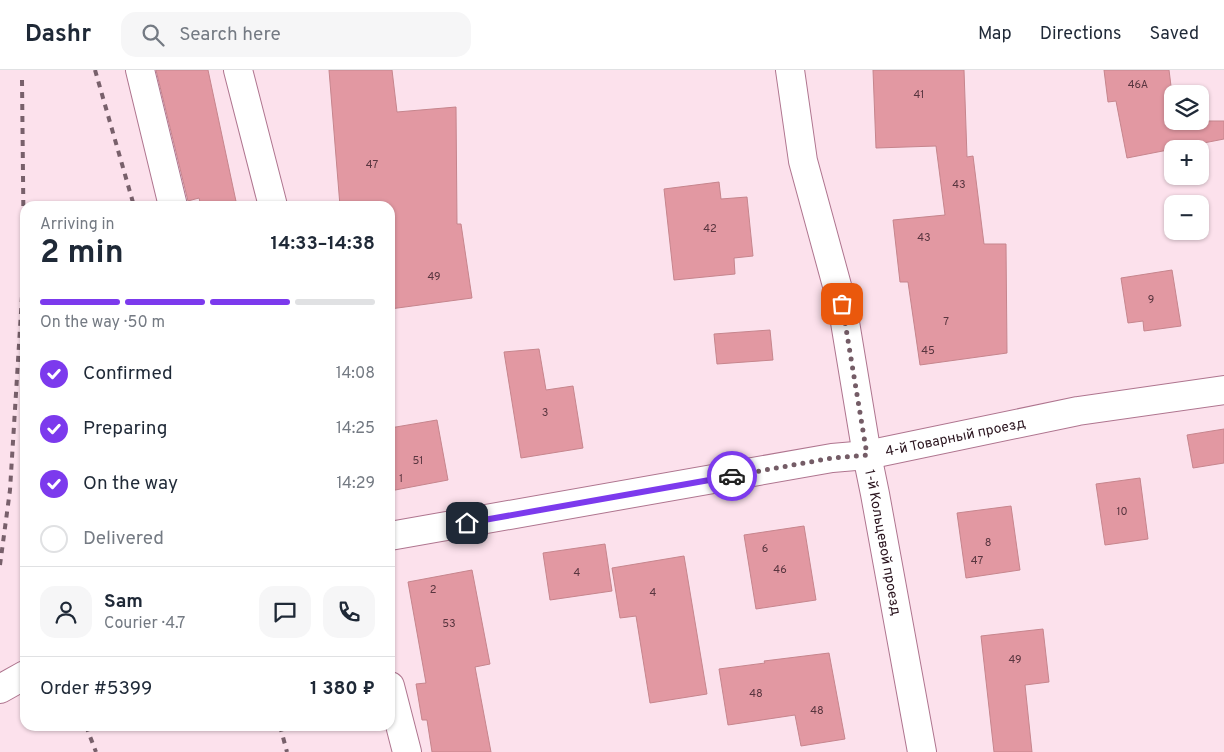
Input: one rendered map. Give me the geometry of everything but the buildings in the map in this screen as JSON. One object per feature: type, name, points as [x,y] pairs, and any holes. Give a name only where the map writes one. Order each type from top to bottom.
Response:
[{"type":"street","points":[[140,70],[172,201]]},
{"type":"street","points":[[238,70],[272,201]]},
{"type":"street","name":"1-й Кольцевой проезд","points":[[790,70],[803,162],[842,304],[867,455],[922,752]]},
{"type":"street","name":"4-й Товарный проезд","points":[[395,535],[832,458],[867,455],[1078,411],[1224,390]]},
{"type":"street","points":[[0,689],[20,678]]},
{"type":"street","points":[[395,705],[407,752]]},
{"type":"railway","points":[[95,70],[133,201]]},
{"type":"railway","points":[[22,80],[23,201]]},
{"type":"railway","points":[[0,565],[10,490],[20,329]]},
{"type":"railway","points":[[88,731],[96,752]]},
{"type":"railway","points":[[281,731],[287,752]]},
{"type":"way so far","points":[[732,476],[832,458],[867,455],[842,304]]},
{"type":"route","points":[[467,523],[732,476]]}]
